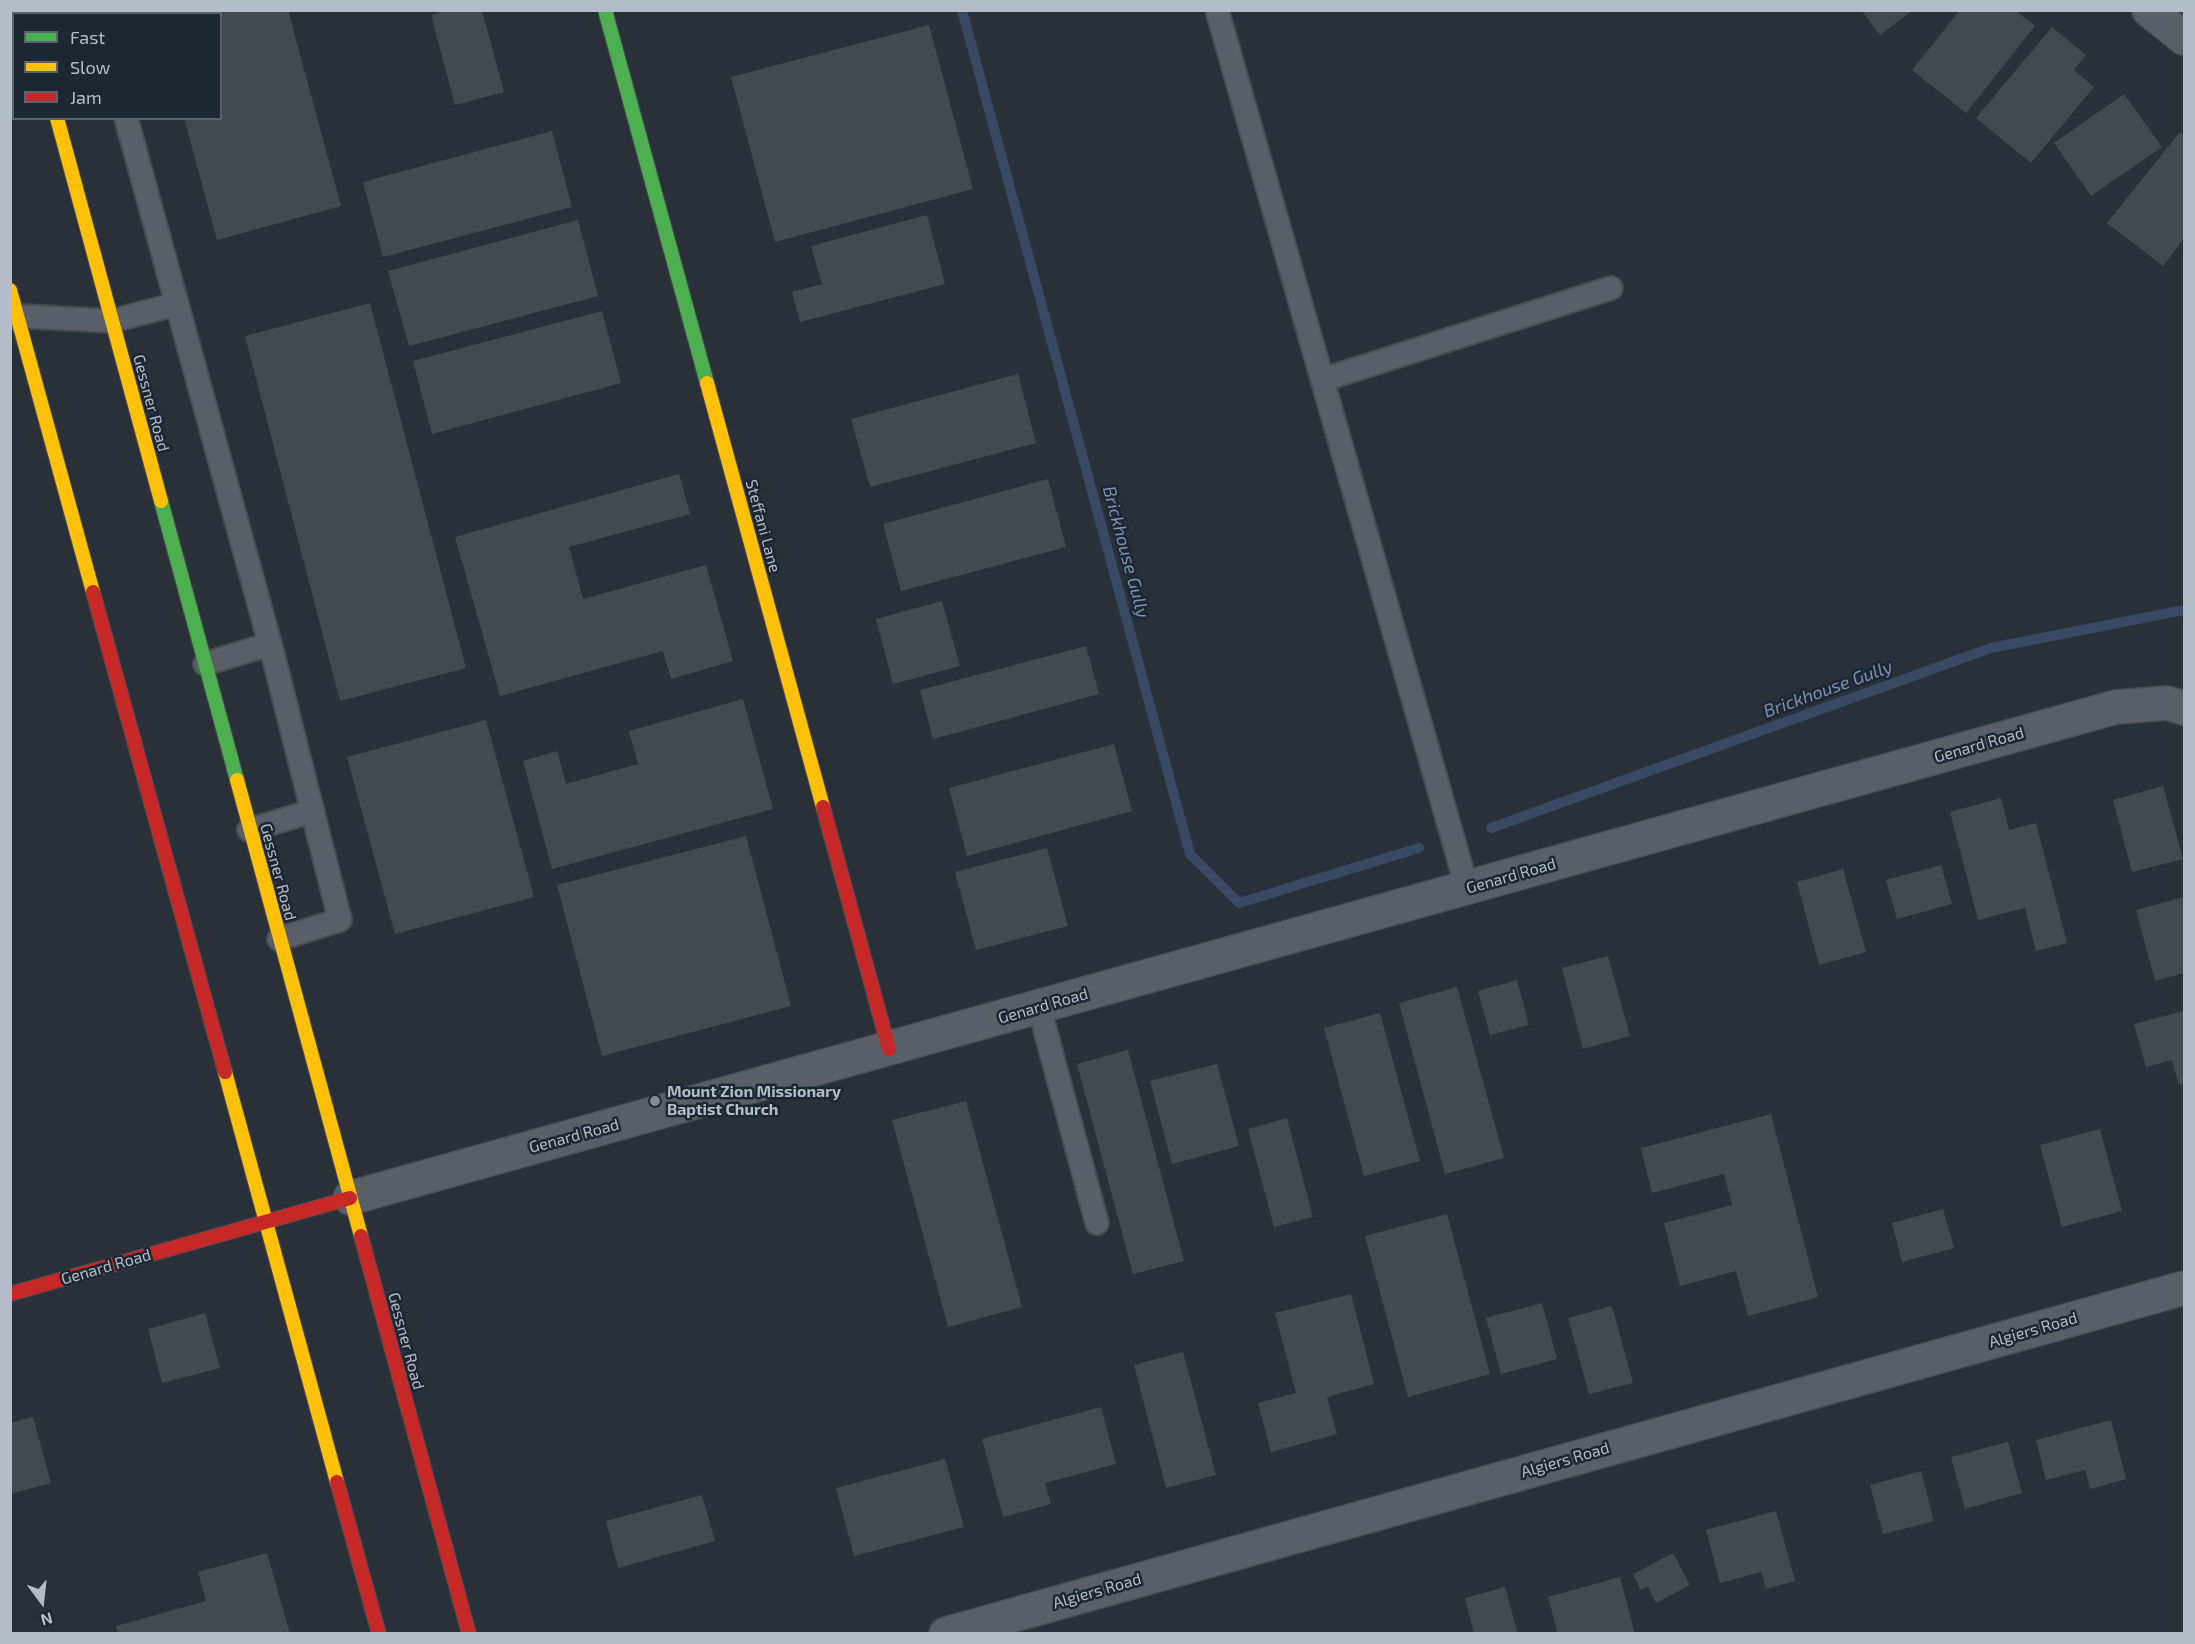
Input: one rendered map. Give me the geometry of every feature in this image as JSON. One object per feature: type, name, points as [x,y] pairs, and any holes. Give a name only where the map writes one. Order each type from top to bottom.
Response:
[{"type":"main road","name":"Steffani Lane","points":[[605,10],[889,1049]]},
{"type":"main road","name":"Gessner Road","points":[[58,120],[469,1634]]},
{"type":"main road","points":[[10,290],[14,317],[379,1634]]},
{"type":"main road","name":"Genard Road","points":[[10,1294],[265,1220],[350,1198]]},
{"type":"street","points":[[2149,10],[2184,38]]},
{"type":"street","name":"Genard Road","points":[[350,1198],[2116,707],[2166,703],[2184,708]]},
{"type":"street","name":"Algiers Road","points":[[946,1634],[2184,1288]]},
{"type":"lane","points":[[1217,10],[1467,888]]},
{"type":"lane","points":[[127,120],[270,644],[340,920],[279,939]]},
{"type":"lane","points":[[1322,380],[1611,288]]},
{"type":"lane","points":[[14,317],[112,321],[177,304]]},
{"type":"lane","points":[[205,664],[270,644]]},
{"type":"lane","points":[[249,830],[313,811]]},
{"type":"lane","points":[[1039,1007],[1097,1224]]},
{"type":"building","points":[[155,10],[288,10],[341,206],[217,240],[185,120],[222,120],[222,12],[156,12]]},
{"type":"building","points":[[447,10],[482,10],[504,92],[455,105],[431,15]]},
{"type":"building","points":[[1861,10],[1913,10],[1880,35]]},
{"type":"building","points":[[1960,10],[2015,10],[2035,26],[1966,113],[1912,70]]},
{"type":"building","points":[[929,25],[973,189],[775,242],[731,77]]},
{"type":"building","points":[[2052,27],[2086,55],[2074,70],[2094,87],[2031,163],[1976,118]]},
{"type":"building","points":[[2124,94],[2162,147],[2091,196],[2054,143]]},
{"type":"building","points":[[552,131],[572,207],[383,257],[363,182]]},
{"type":"building","points":[[2180,132],[2184,135],[2184,238],[2163,266],[2107,223]]},
{"type":"building","points":[[927,215],[945,284],[800,322],[792,292],[822,284],[811,246]]},
{"type":"building","points":[[578,220],[598,296],[409,346],[388,271]]},
{"type":"building","points":[[370,303],[466,668],[340,701],[245,336]]},
{"type":"building","points":[[602,311],[621,383],[432,434],[413,361]]},
{"type":"building","points":[[1018,374],[1036,443],[870,487],[851,419]]},
{"type":"building","points":[[679,474],[690,514],[569,547],[583,599],[706,565],[733,661],[671,679],[663,651],[500,696],[455,537]]},
{"type":"building","points":[[1048,479],[1066,547],[901,591],[883,524]]},
{"type":"building","points":[[942,601],[960,666],[893,684],[876,619]]},
{"type":"building","points":[[1086,646],[1099,694],[933,739],[920,690]]},
{"type":"building","points":[[743,699],[773,809],[552,869],[523,761],[557,751],[566,784],[638,764],[629,731]]},
{"type":"building","points":[[486,720],[534,897],[395,934],[347,757]]},
{"type":"building","points":[[1114,744],[1132,811],[967,856],[949,788]]},
{"type":"building","points":[[2163,786],[2183,859],[2132,872],[2113,800]]},
{"type":"building","points":[[2001,798],[2009,830],[2036,823],[2067,943],[2036,951],[2025,908],[1978,920],[1950,812]]},
{"type":"building","points":[[746,836],[791,1006],[602,1056],[557,885]]},
{"type":"building","points":[[1047,848],[1068,926],[976,950],[955,872]]},
{"type":"building","points":[[1941,865],[1952,904],[1897,919],[1886,880]]},
{"type":"building","points":[[1843,869],[1866,952],[1819,965],[1797,882]]},
{"type":"building","points":[[2184,897],[2184,973],[2155,981],[2136,910]]},
{"type":"building","points":[[1608,956],[1630,1036],[1583,1049],[1562,968]]},
{"type":"building","points":[[1517,980],[1529,1025],[1490,1035],[1478,991]]},
{"type":"building","points":[[1457,987],[1504,1158],[1445,1174],[1399,1003]]},
{"type":"building","points":[[2184,1011],[2184,1084],[2179,1085],[2172,1060],[2146,1067],[2134,1024]]},
{"type":"building","points":[[1380,1013],[1420,1161],[1364,1176],[1324,1028]]},
{"type":"building","points":[[1128,1050],[1184,1261],[1133,1274],[1077,1064]]},
{"type":"building","points":[[1217,1064],[1239,1146],[1172,1164],[1150,1081]]},
{"type":"building","points":[[966,1101],[1022,1307],[948,1327],[892,1120]]},
{"type":"building","points":[[1771,1114],[1818,1297],[1748,1316],[1736,1271],[1680,1286],[1664,1223],[1732,1205],[1724,1174],[1652,1193],[1641,1148]]},
{"type":"building","points":[[1287,1118],[1313,1217],[1274,1227],[1248,1129]]},
{"type":"building","points":[[2100,1129],[2122,1211],[2062,1227],[2040,1145]]},
{"type":"building","points":[[1943,1209],[1954,1248],[1902,1262],[1892,1223]]},
{"type":"building","points":[[1447,1214],[1490,1374],[1408,1397],[1365,1236]]},
{"type":"building","points":[[1351,1294],[1374,1384],[1327,1397],[1337,1434],[1271,1452],[1258,1403],[1296,1393],[1275,1313]]},
{"type":"building","points":[[1542,1303],[1557,1359],[1501,1374],[1486,1318]]},
{"type":"building","points":[[1612,1306],[1633,1383],[1589,1394],[1568,1318]]},
{"type":"building","points":[[205,1313],[220,1368],[162,1383],[148,1329]]},
{"type":"building","points":[[1183,1352],[1216,1475],[1166,1488],[1134,1365]]},
{"type":"building","points":[[1101,1407],[1116,1464],[1045,1483],[1051,1504],[1003,1517],[982,1439]]},
{"type":"building","points":[[33,1417],[51,1483],[10,1494],[10,1423]]},
{"type":"building","points":[[2111,1420],[2126,1479],[2090,1489],[2085,1470],[2046,1480],[2036,1440]]},
{"type":"building","points":[[2008,1442],[2022,1493],[1965,1509],[1951,1457]]},
{"type":"building","points":[[945,1459],[964,1527],[854,1556],[836,1488]]},
{"type":"building","points":[[1921,1471],[1934,1521],[1883,1534],[1870,1485]]},
{"type":"building","points":[[702,1495],[715,1541],[618,1568],[606,1521]]},
{"type":"building","points":[[1776,1511],[1795,1581],[1766,1589],[1761,1572],[1720,1583],[1706,1530]]},
{"type":"building","points":[[267,1553],[290,1634],[118,1634],[116,1626],[206,1601],[198,1572]]},
{"type":"building","points":[[1673,1553],[1690,1585],[1656,1603],[1648,1587],[1641,1590],[1633,1574]]},
{"type":"building","points":[[1620,1577],[1635,1634],[1558,1634],[1548,1597]]},
{"type":"building","points":[[1505,1587],[1518,1634],[1474,1634],[1465,1598]]},
{"type":"waterway","name":"Brickhouse Gully","points":[[962,10],[1190,854],[1239,903],[1419,848]]},
{"type":"waterway","name":"Brickhouse Gully","points":[[1491,828],[1991,648],[2184,610]]},
{"type":"traffic: fast","points":[[605,10],[707,383]]},
{"type":"traffic: fast","points":[[161,501],[237,780]]},
{"type":"traffic: slow","points":[[58,120],[161,501]]},
{"type":"traffic: slow","points":[[10,290],[93,592]]},
{"type":"traffic: slow","points":[[707,383],[823,807]]},
{"type":"traffic: slow","points":[[237,780],[361,1236]]},
{"type":"traffic: slow","points":[[225,1072],[337,1482]]},
{"type":"traffic: jam","points":[[93,592],[225,1072]]},
{"type":"traffic: jam","points":[[823,807],[889,1049]]},
{"type":"traffic: jam","points":[[10,1294],[350,1198]]},
{"type":"traffic: jam","points":[[361,1236],[469,1634]]},
{"type":"traffic: jam","points":[[337,1482],[379,1634]]},
{"type":"place","name":"Mount Zion Missionary Baptist Church","points":[[655,1101]]}]
